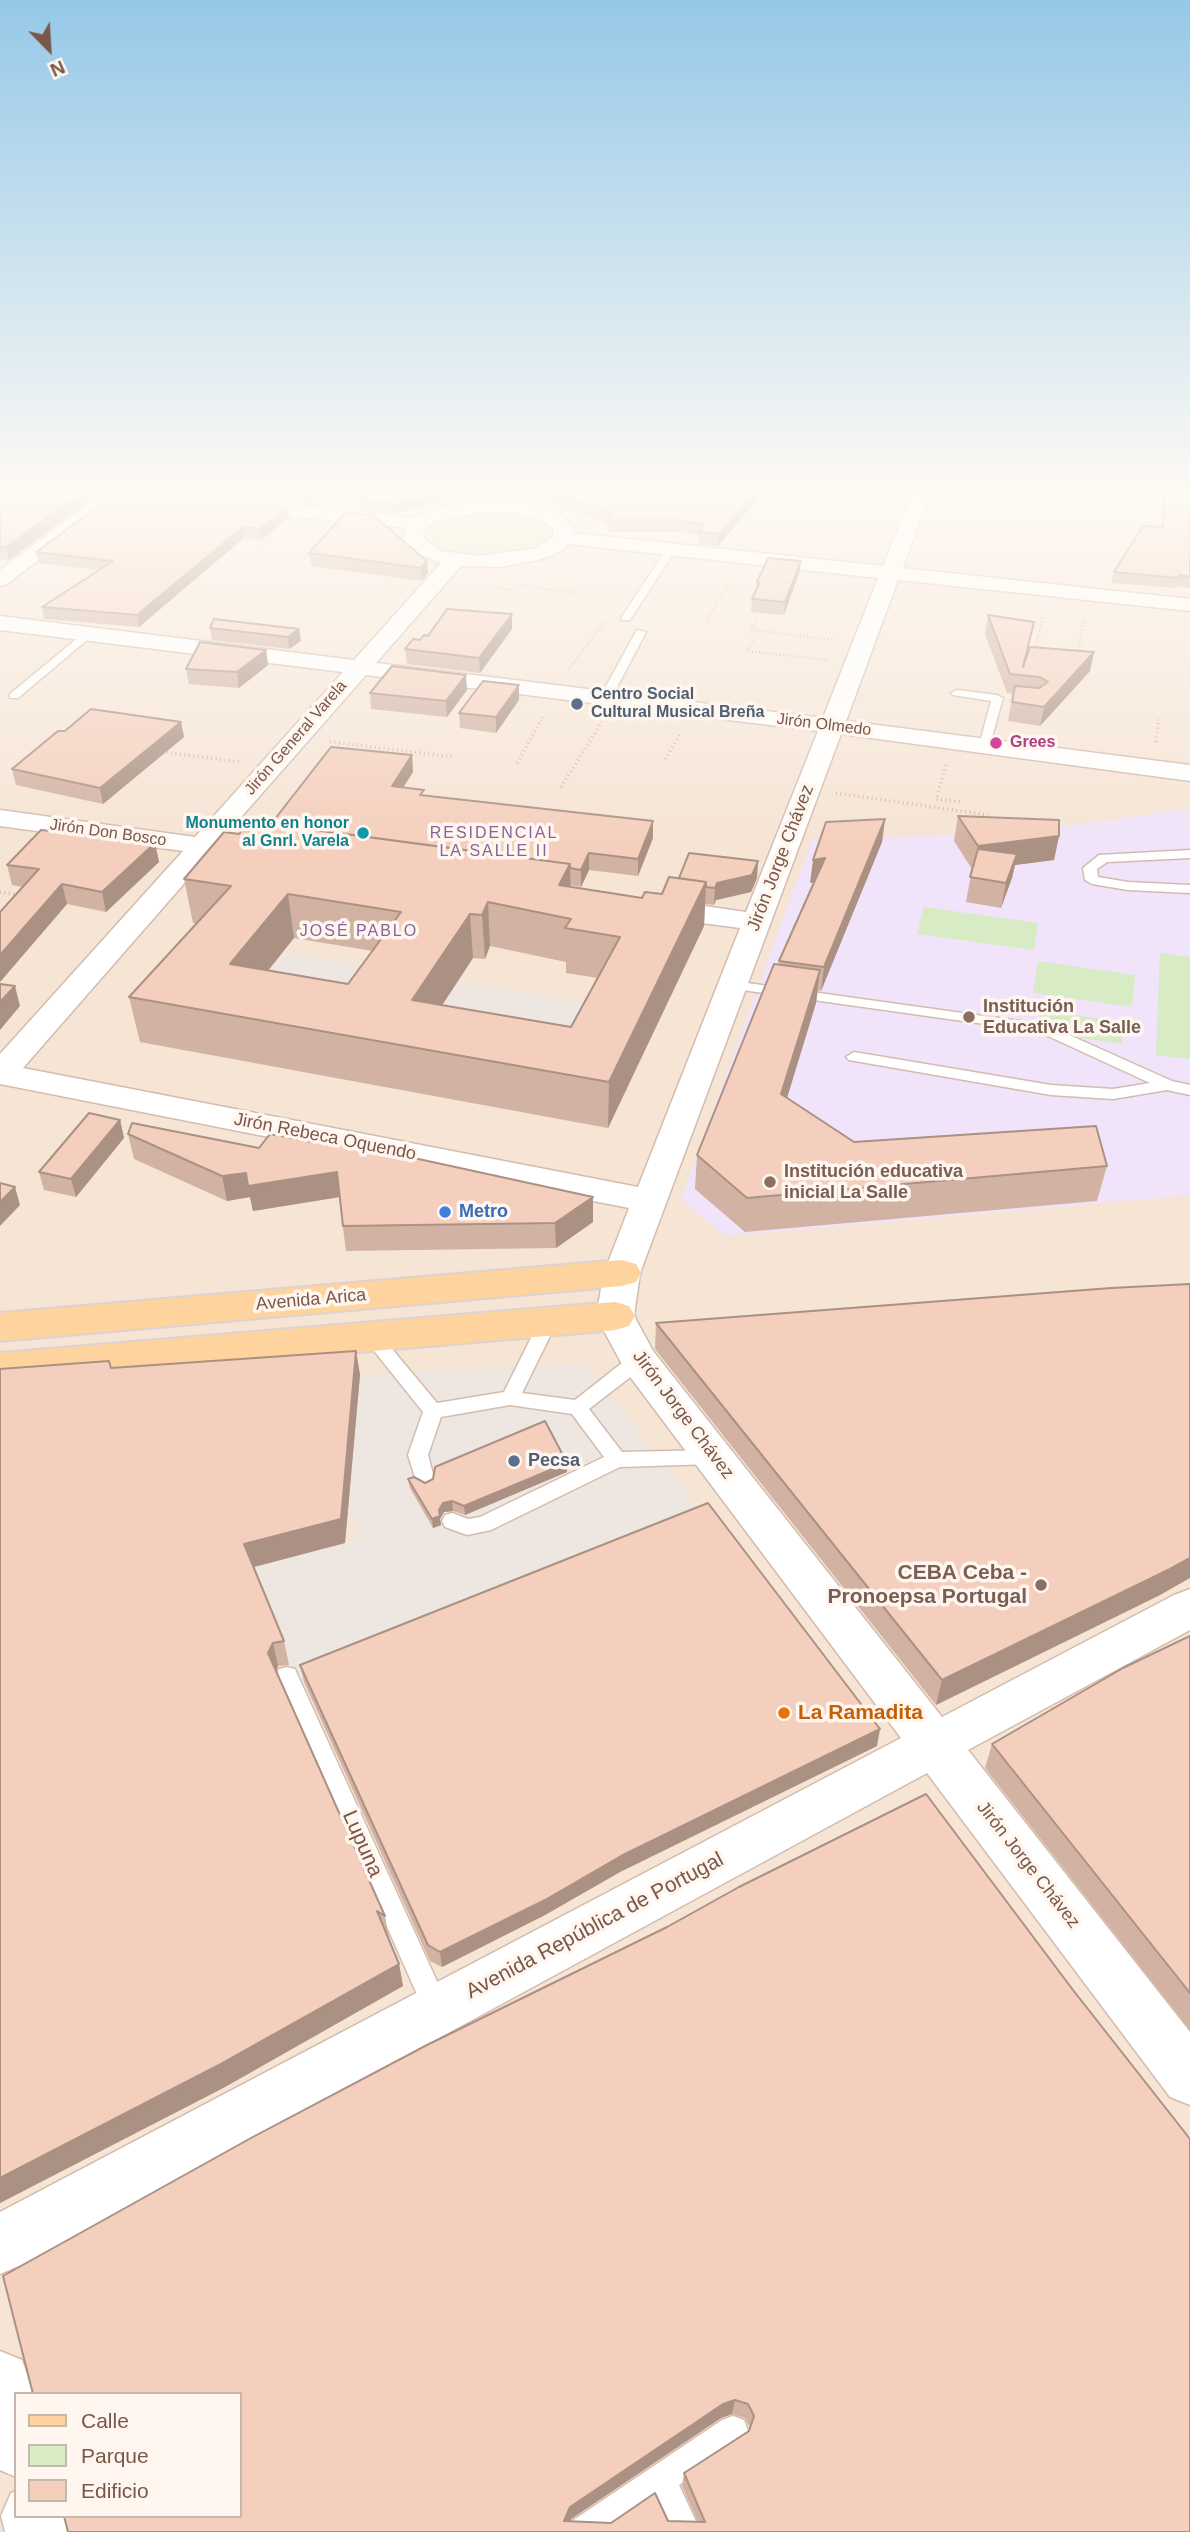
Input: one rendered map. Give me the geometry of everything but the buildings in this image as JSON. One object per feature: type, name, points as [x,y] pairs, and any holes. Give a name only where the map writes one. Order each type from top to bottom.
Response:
[{"type":"main road","points":[[0,1368],[548,1322],[619,1295]]},
{"type":"main road","name":"Avenida Arica","points":[[0,1326],[619,1295]]},
{"type":"street","name":"Jirón General Varela","points":[[0,1074],[410,609]]},
{"type":"street","name":"Jirón Jorge Chávez","points":[[877,609],[650,1201],[619,1295],[639,1360],[1190,2077]]},
{"type":"street","name":"Jirón Olmedo","points":[[0,623],[359,666],[1190,773]]},
{"type":"street","name":"Jirón Don Bosco","points":[[0,818],[290,858]]},
{"type":"street","points":[[625,904],[757,922]]},
{"type":"street","name":"Jirón Rebeca Oquendo","points":[[0,1074],[650,1201]]},
{"type":"street","name":"Avenida República de Portugal","points":[[0,2244],[1190,1608]]},
{"type":"street","points":[[0,2382],[14,2437]]},
{"type":"lane","points":[[626,618],[632,609]]},
{"type":"lane","points":[[611,698],[641,632]]},
{"type":"lane","points":[[14,696],[89,634]]},
{"type":"lane","points":[[957,693],[1004,698],[985,746]]},
{"type":"lane","points":[[1189,889],[1128,886],[1092,880],[1090,868],[1104,858],[1190,854]]},
{"type":"lane","points":[[733,985],[1030,1026],[1053,1033],[1167,1085],[1190,1090]]},
{"type":"lane","points":[[854,1057],[1051,1090],[1113,1094],[1167,1085]]},
{"type":"lane","points":[[510,1398],[548,1322]]},
{"type":"lane","points":[[372,1336],[433,1411]]},
{"type":"lane","points":[[578,1408],[639,1360]]},
{"type":"lane","points":[[433,1411],[510,1398],[578,1408],[617,1460]]},
{"type":"lane","points":[[425,1482],[418,1455],[433,1411]]},
{"type":"lane","points":[[452,1521],[467,1527],[484,1524],[617,1460],[714,1457]]},
{"type":"lane","name":"Lupuna","points":[[287,1676],[437,2011]]},
{"type":"lane","points":[[583,2532],[733,2431]]},
{"type":"lane","points":[[661,2481],[685,2532]]},
{"type":"path","points":[[706,621],[714,609]]},
{"type":"path","points":[[1035,649],[1044,609]]},
{"type":"path","points":[[1078,651],[1085,609]]},
{"type":"path","points":[[756,621],[751,631],[860,653]]},
{"type":"path","points":[[517,763],[555,691],[604,622]]},
{"type":"path","points":[[753,640],[747,651],[860,653]]},
{"type":"path","points":[[561,787],[611,698]]},
{"type":"path","points":[[296,737],[455,757]]},
{"type":"path","points":[[952,742],[936,799],[962,802]]},
{"type":"path","points":[[161,751],[271,766]]},
{"type":"path","points":[[808,789],[988,815]]},
{"type":"path","points":[[0,892],[26,896]]},
{"type":"shaded area","points":[[0,609],[1190,609],[1190,2532],[0,2532]]},
{"type":"shaded area","name":"Institución Educativa La Salle","points":[[1190,809],[1190,1195],[725,1236],[681,1199],[812,840],[1016,833]]},
{"type":"shaded area","points":[[282,952],[606,1006],[593,1031],[443,1003],[264,975]]},
{"type":"shaded area","points":[[585,1363],[707,1520],[301,1683],[281,1646],[250,1568],[360,1539],[348,1510],[360,1375]]},
{"type":"green space","points":[[924,907],[1038,923],[1034,950],[917,934]]},
{"type":"green space","points":[[1160,953],[1190,957],[1190,1059],[1156,1055]]},
{"type":"green space","points":[[1038,961],[1135,975],[1132,1007],[1033,993]]},
{"type":"green space","points":[[1041,1010],[1123,1022],[1122,1044],[1039,1032]]},
{"type":"place","name":"Centro Social Cultural Musical Breña","points":[[577,704]]},
{"type":"place","name":"Grees","points":[[996,743]]},
{"type":"place","name":"Monumento en honor al Gnrl. Varela","points":[[363,833]]},
{"type":"place","name":"Institución Educativa La Salle","points":[[969,1017]]},
{"type":"place","name":"Institución educativa inicial La Salle","points":[[770,1182]]},
{"type":"place","name":"Metro","points":[[445,1212]]},
{"type":"place","name":"Pecsa","points":[[514,1461]]},
{"type":"place","name":"CEBA Ceba - Pronoepsa Portugal","points":[[1041,1585]]},
{"type":"place","name":"La Ramadita","points":[[784,1713]]},
{"type":"district","name":"RESIDENCIAL LA SALLE II","points":[[494,843]]},
{"type":"district","name":"JOSÉ PABLO","points":[[359,932]]}]
